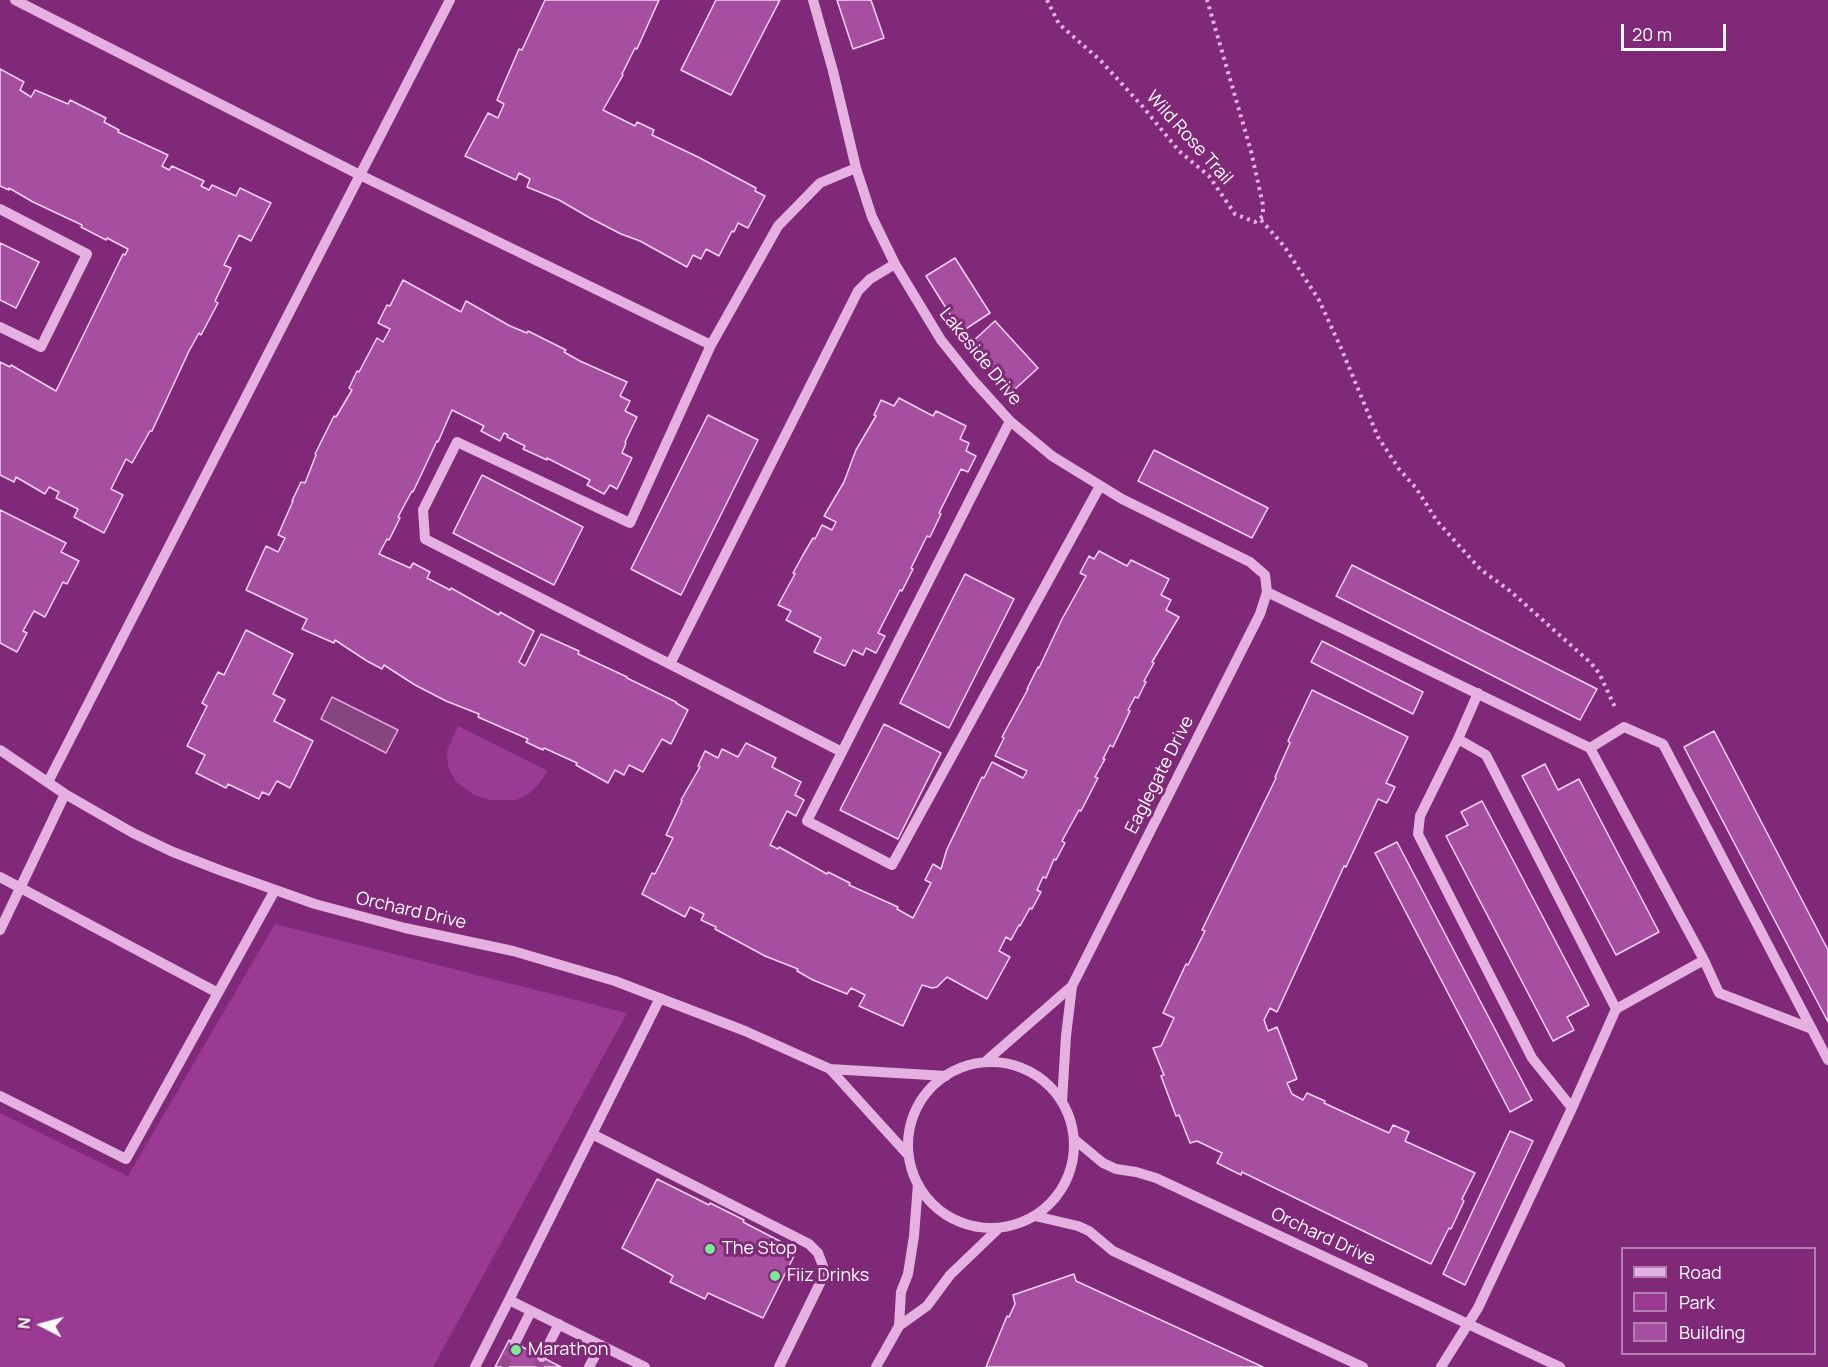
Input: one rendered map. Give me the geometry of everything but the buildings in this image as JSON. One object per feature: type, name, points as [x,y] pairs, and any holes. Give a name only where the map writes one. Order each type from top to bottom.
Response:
[{"type":"street","points":[[15,0],[360,175],[711,345]]},
{"type":"street","points":[[48,782],[450,0]]},
{"type":"street","name":"Lakeside Drive","points":[[813,0],[856,168],[872,217],[895,264],[941,340],[1010,421],[1052,456],[1100,486],[1250,562],[1265,575]]},
{"type":"street","points":[[842,752],[425,539],[423,510],[457,442],[630,523],[711,345],[778,226],[820,183],[856,168]]},
{"type":"street","points":[[0,209],[87,254],[41,347],[0,327]]},
{"type":"street","points":[[670,664],[858,291],[870,279],[895,264]]},
{"type":"street","points":[[1010,421],[807,821],[892,865],[1100,486]]},
{"type":"street","name":"Eaglegate Drive","points":[[1062,1102],[1072,986],[1260,614],[1267,592],[1265,575]]},
{"type":"street","points":[[1267,592],[1590,748],[1704,960],[1719,993],[1812,1029]]},
{"type":"street","points":[[1478,693],[1420,816],[1418,834],[1532,1058],[1572,1108]]},
{"type":"street","points":[[1590,748],[1624,727],[1663,744],[1828,1060]]},
{"type":"street","points":[[1458,739],[1486,755],[1616,1009]]},
{"type":"street","name":"Orchard Drive","points":[[0,750],[98,814],[173,852],[275,890],[356,916],[565,965],[745,1031],[830,1069],[946,1076]]},
{"type":"street","points":[[0,930],[65,794]]},
{"type":"street","points":[[0,877],[218,993]]},
{"type":"street","points":[[0,1096],[126,1159],[275,890]]},
{"type":"street","points":[[1441,1367],[1478,1308],[1616,1009],[1704,960]]},
{"type":"street","name":"Eaglegate Drive","points":[[985,1062],[1072,986]]},
{"type":"street","points":[[475,1367],[660,998]]},
{"type":"street","points":[[985,1062],[1003,1063],[1029,1072],[1051,1087],[1062,1102],[1070,1120],[1074,1139],[1073,1162],[1065,1183],[1052,1202],[1035,1216],[1018,1224],[999,1228],[980,1228],[961,1223],[944,1213],[929,1200],[918,1184],[909,1156],[912,1120],[920,1103],[932,1088],[957,1069],[985,1062]]},
{"type":"street","name":"Orchard Drive","points":[[830,1069],[909,1156]]},
{"type":"street","points":[[592,1134],[798,1238],[818,1253],[823,1266],[822,1279],[779,1367]]},
{"type":"street","name":"Orchard Drive","points":[[1074,1139],[1103,1163],[1116,1169],[1156,1178],[1560,1367]]},
{"type":"street","points":[[899,1326],[901,1292],[908,1274],[913,1246],[918,1184]]},
{"type":"street","points":[[1035,1216],[1078,1226],[1089,1231],[1113,1251],[1363,1367]]},
{"type":"street","points":[[876,1367],[899,1326],[927,1306],[950,1275],[999,1228]]},
{"type":"street","points":[[509,1300],[640,1366]]},
{"type":"street","points":[[515,1343],[531,1311]]},
{"type":"street","points":[[542,1358],[559,1324]]},
{"type":"street","points":[[589,1367],[601,1345]]},
{"type":"path","name":"Wild Rose Trail","points":[[1047,0],[1059,24],[1101,61],[1179,151],[1209,176],[1235,214],[1250,222],[1260,220],[1263,216],[1263,205],[1251,151],[1207,0]]},
{"type":"path","points":[[1260,220],[1284,246],[1319,300],[1378,437],[1399,469],[1416,488],[1451,538],[1480,570],[1510,591],[1591,663],[1599,673],[1615,706]]},
{"type":"green space","points":[[458,726],[548,771],[538,785],[528,794],[516,800],[490,800],[474,795],[456,782],[448,767],[447,751]]},
{"type":"green space","points":[[275,924],[627,1013],[433,1367],[0,1367],[0,1113],[128,1176]]},
{"type":"shaded area","points":[[332,697],[398,730],[386,753],[321,719]]},
{"type":"tunnel","points":[[503,1367],[515,1343]]},
{"type":"tunnel","points":[[538,1367],[542,1357]]},
{"type":"place","name":"The Stop","points":[[710,1249]]},
{"type":"place","name":"Fiiz Drinks","points":[[775,1276]]},
{"type":"place","name":"Marathon","points":[[516,1350]]}]
